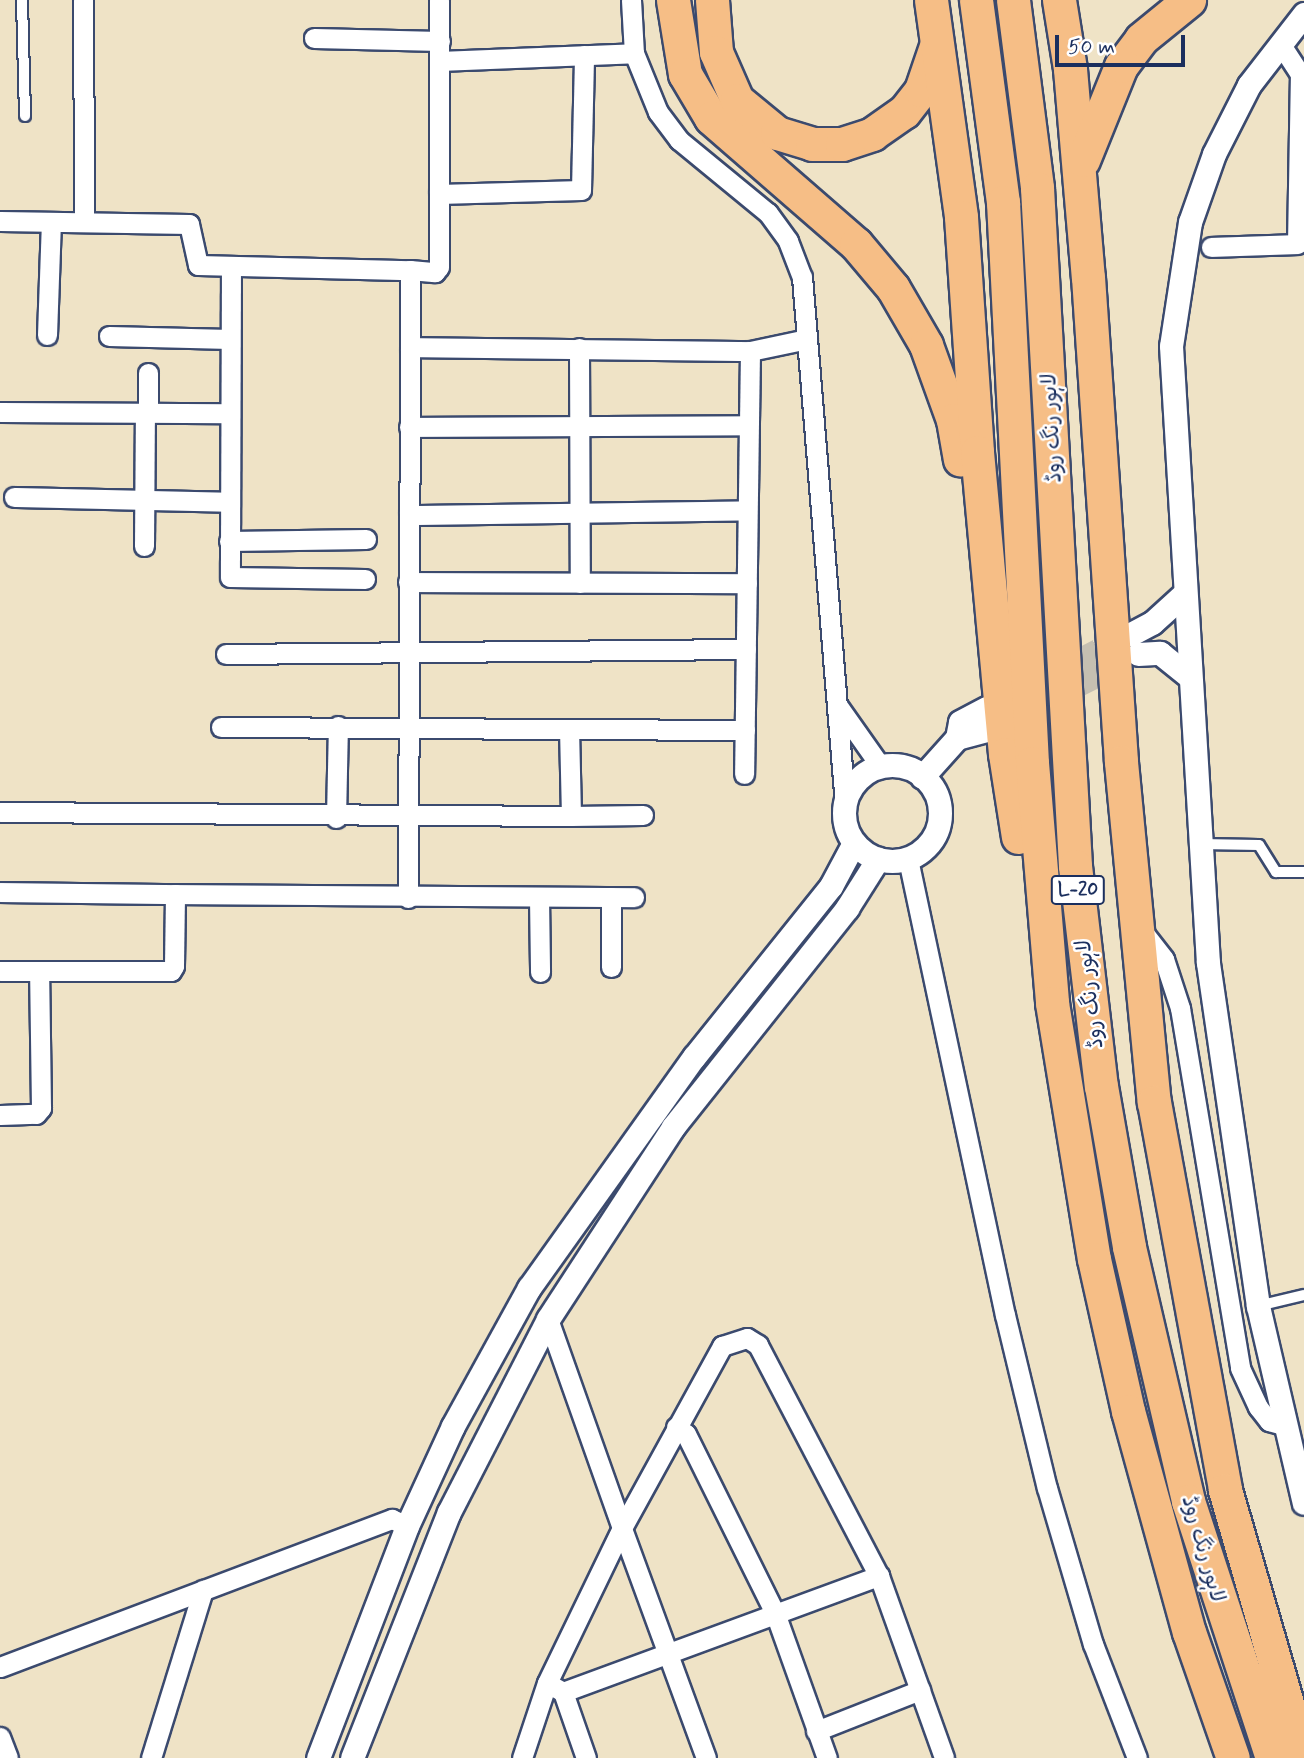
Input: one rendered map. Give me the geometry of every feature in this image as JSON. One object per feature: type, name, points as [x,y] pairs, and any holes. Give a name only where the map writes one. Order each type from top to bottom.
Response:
[{"type":"highway","points":[[673,0],[685,74],[711,118],[856,244],[893,288],[926,345],[953,420],[994,618]]},
{"type":"highway","points":[[712,0],[716,52],[737,100],[777,133],[812,144],[842,144],[872,134],[904,112],[921,90],[938,39]]},
{"type":"highway","points":[[932,0],[961,216],[1005,754],[1030,916],[1052,1003]]},
{"type":"highway","name":"لاہور رنگ روڈ","points":[[976,0],[1003,202],[1033,776],[1052,1003],[1094,1259],[1128,1411],[1189,1632],[1233,1758]]},
{"type":"highway","name":"لاہور رنگ روڈ","points":[[1013,0],[1038,201],[1075,866],[1101,1086],[1129,1247],[1188,1501],[1272,1758]]},
{"type":"highway","points":[[1059,0],[1079,172],[1134,922],[1154,1101],[1205,1393],[1250,1588],[1303,1758]]},
{"type":"highway","points":[[1079,172],[1105,95],[1121,66],[1141,39],[1189,0]]},
{"type":"street","points":[[83,0],[85,222]]},
{"type":"street","points":[[0,221],[192,225],[195,263],[232,267],[438,270],[439,0]]},
{"type":"street","points":[[631,0],[634,53],[658,112],[679,140],[768,213],[788,240],[802,277],[835,702],[847,829],[854,843],[878,859],[908,859],[921,852],[937,828],[937,798],[922,777],[903,767],[881,766],[857,780],[845,805]]},
{"type":"street","points":[[1304,14],[1249,85],[1214,153],[1190,222],[1179,274],[1171,346],[1188,676],[1208,963],[1258,1306],[1304,1503]]},
{"type":"street","points":[[314,38],[440,41]]},
{"type":"street","points":[[1211,247],[1301,244],[1300,74],[1280,43]]},
{"type":"street","points":[[439,61],[634,53]]},
{"type":"street","points":[[439,194],[581,190],[584,55]]},
{"type":"street","points":[[47,335],[51,222]]},
{"type":"street","points":[[232,267],[228,413],[229,541],[233,580],[365,579]]},
{"type":"street","points":[[408,898],[406,652],[410,270]]},
{"type":"street","points":[[109,336],[230,339]]},
{"type":"street","points":[[410,347],[750,351],[807,339]]},
{"type":"street","points":[[579,348],[580,583]]},
{"type":"street","points":[[744,774],[750,351]]},
{"type":"street","points":[[144,546],[148,373]]},
{"type":"street","points":[[0,412],[228,413]]},
{"type":"street","points":[[409,427],[747,425]]},
{"type":"street","points":[[14,497],[229,502]]},
{"type":"street","points":[[409,515],[747,510]]},
{"type":"street","points":[[229,541],[366,539]]},
{"type":"street","points":[[408,582],[747,583]]},
{"type":"street","points":[[1184,594],[1152,623],[1143,647],[1188,676]]},
{"type":"street","points":[[226,654],[746,649]]},
{"type":"street","points":[[835,702],[881,766]]},
{"type":"street","points":[[922,777],[957,738],[989,719]]},
{"type":"street","points":[[336,818],[338,726]]},
{"type":"street","points":[[220,727],[745,730]]},
{"type":"street","points":[[569,730],[571,816]]},
{"type":"street","points":[[0,812],[336,818],[643,816]]},
{"type":"street","points":[[318,1758],[407,1526],[453,1426],[529,1288],[694,1057],[831,886],[854,843]]},
{"type":"street","points":[[352,1758],[390,1654],[455,1499],[548,1319],[673,1127],[847,908],[878,859]]},
{"type":"street","points":[[908,859],[1005,1315],[1046,1488],[1093,1644],[1137,1758]]},
{"type":"street","points":[[0,892],[408,898],[634,897]]},
{"type":"street","points":[[0,971],[171,971],[174,966],[175,894]]},
{"type":"street","points":[[539,897],[540,972]]},
{"type":"street","points":[[611,897],[611,967]]},
{"type":"street","points":[[1134,922],[1164,959],[1180,1008],[1240,1368],[1263,1414],[1286,1426]]},
{"type":"street","points":[[0,1115],[36,1114],[41,1108],[39,971]]},
{"type":"street","points":[[548,1319],[706,1758]]},
{"type":"street","points":[[522,1758],[555,1688],[622,1528],[676,1427],[722,1346],[747,1338],[758,1345],[879,1576],[944,1758]]},
{"type":"street","points":[[676,1427],[686,1433],[775,1613],[827,1758]]},
{"type":"street","points":[[0,1667],[392,1519],[407,1526]]},
{"type":"street","points":[[555,1688],[879,1576]]},
{"type":"street","points":[[151,1758],[203,1590]]},
{"type":"street","points":[[360,1643],[390,1654]]},
{"type":"street","points":[[555,1688],[586,1758]]},
{"type":"street","points":[[816,1731],[920,1690]]},
{"type":"street","points":[[0,1737],[8,1758]]},
{"type":"lane","points":[[22,0],[24,116]]},
{"type":"lane","points":[[1199,844],[1259,845],[1276,872],[1304,872]]},
{"type":"lane","points":[[1258,1306],[1304,1295]]},
{"type":"tunnel","points":[[1017,692],[1123,637]]},
{"type":"tunnel","points":[[1019,715],[1126,661]]}]
